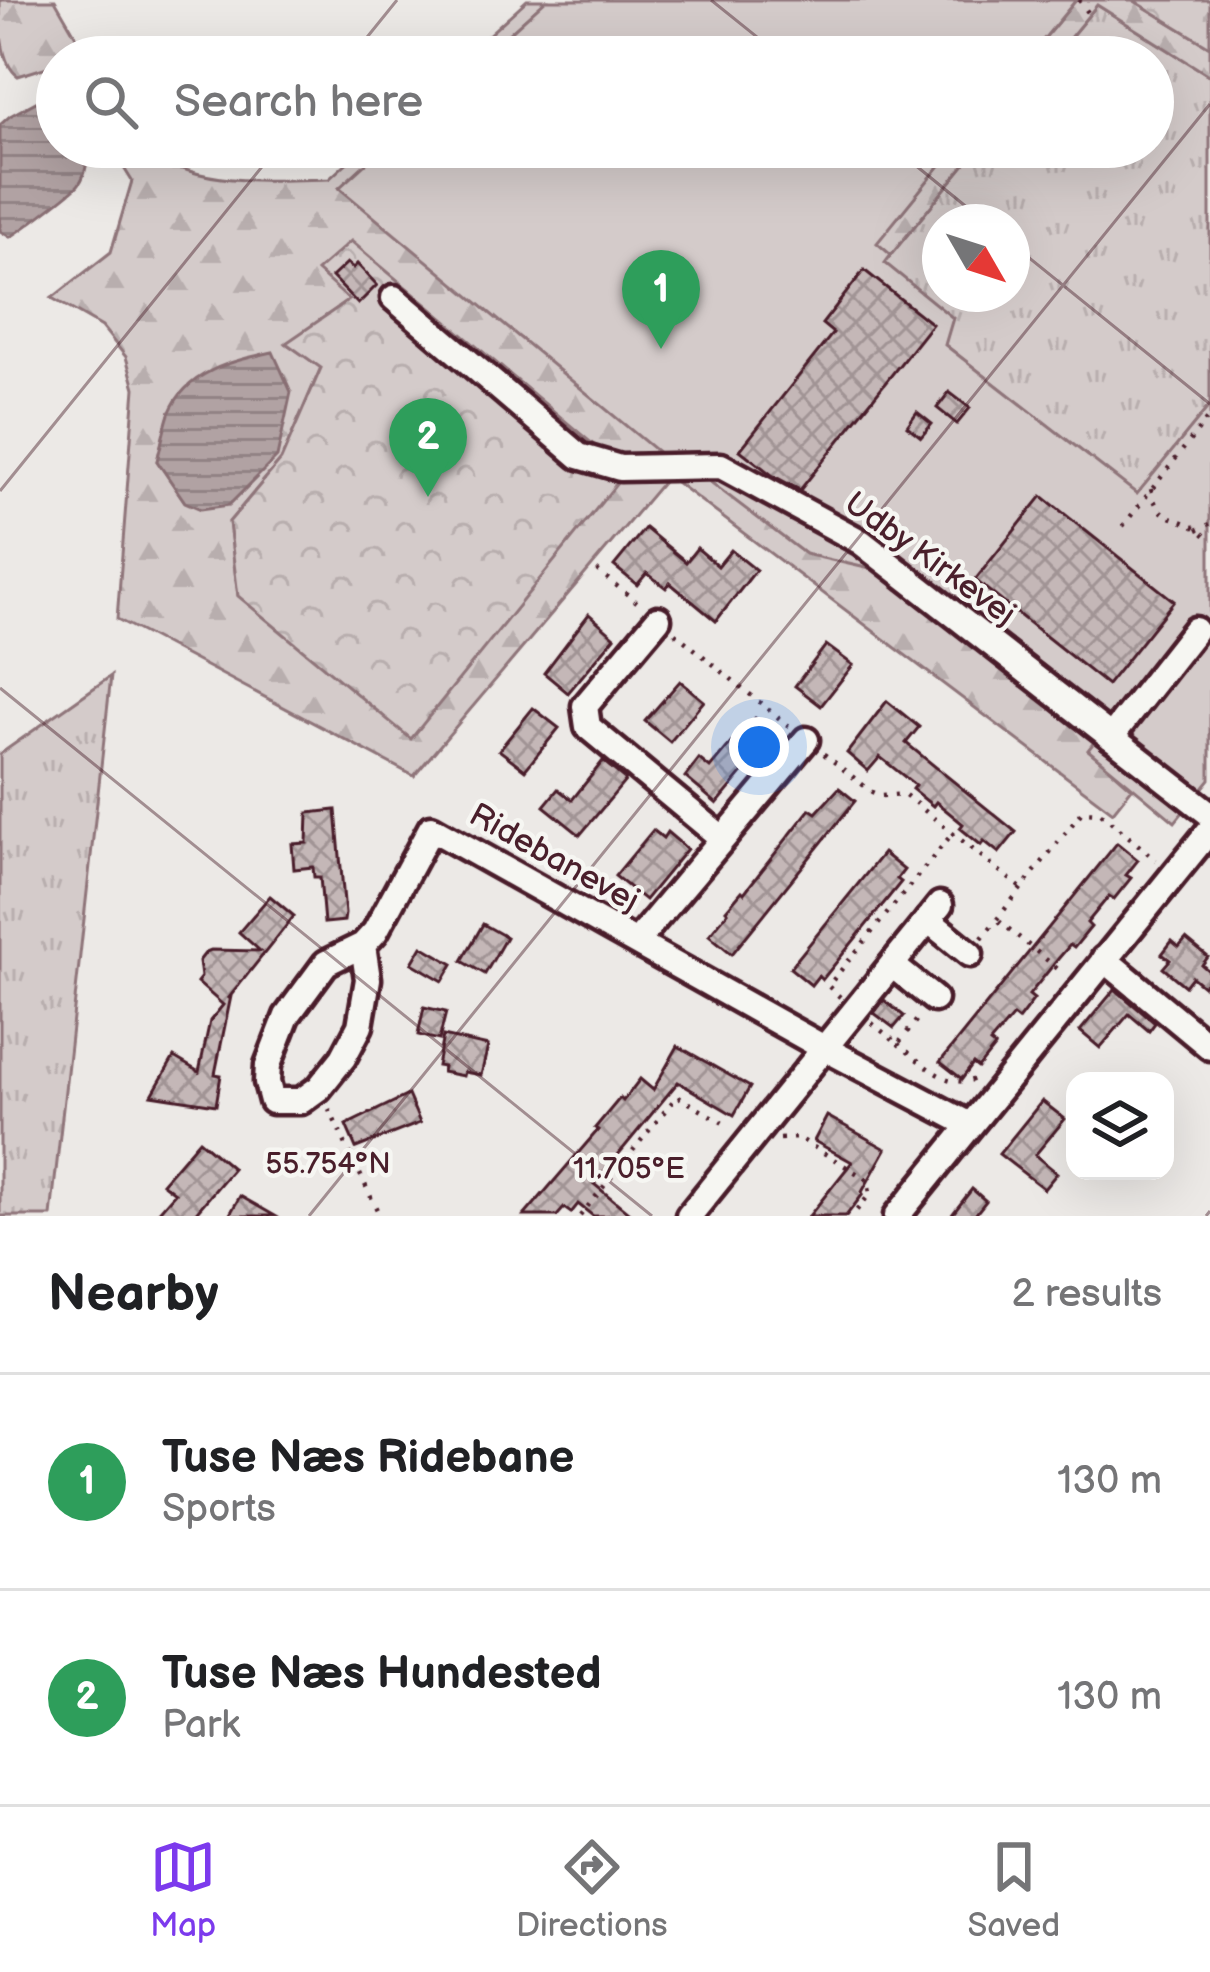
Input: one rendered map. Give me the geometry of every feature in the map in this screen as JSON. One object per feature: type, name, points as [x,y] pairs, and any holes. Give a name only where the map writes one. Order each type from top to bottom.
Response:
[{"type":"street","name":"Udby Kirkevej","points":[[394,298],[579,456],[620,468],[721,466],[861,542],[1210,814]]},
{"type":"street","points":[[658,619],[585,706],[589,727],[722,838]]},
{"type":"street","points":[[1111,737],[1195,630]]},
{"type":"street","name":"Ridebanevej","points":[[637,941],[806,740]]},
{"type":"street","name":"Ridebanevej","points":[[319,1088],[301,1101],[272,1101],[267,1082],[272,1052],[287,1016],[326,963],[363,945],[375,932],[431,829],[970,1125]]},
{"type":"street","points":[[897,1216],[1210,830]]},
{"type":"street","points":[[689,1216],[934,913],[970,954]]},
{"type":"street","points":[[319,1088],[360,1026],[368,980],[363,945]]},
{"type":"street","points":[[1104,959],[1210,1047]]},
{"type":"street","points":[[892,965],[934,999]]},
{"type":"path","points":[[1079,0],[1092,18]]},
{"type":"path","points":[[1123,526],[1208,419]]},
{"type":"path","points":[[1151,489],[1162,514],[1210,540]]},
{"type":"path","points":[[1197,530],[1210,524]]},
{"type":"path","points":[[1082,812],[1101,813],[1157,860]]},
{"type":"path","points":[[997,920],[1064,974]]},
{"type":"path","points":[[898,1044],[948,1082],[973,1082],[983,1074]]},
{"type":"path","points":[[319,1088],[380,1216]]},
{"type":"path","points":[[580,1216],[676,1096],[751,1139]]},
{"type":"path","points":[[777,1139],[800,1138],[868,1180],[870,1194],[852,1216]]},
{"type":"green space","points":[[0,0],[55,0],[76,36],[36,36],[36,70],[18,76],[4,53]]},
{"type":"green space","points":[[527,0],[546,0],[506,36],[487,36]]},
{"type":"green space","points":[[546,0],[1076,0],[1046,36],[506,36]]},
{"type":"green space","points":[[1076,0],[1133,0],[1210,47],[1210,76],[1174,53],[1174,36],[1146,36],[1097,5],[1071,36],[1046,36]]},
{"type":"green space","points":[[1133,0],[1210,0],[1210,47]]},
{"type":"green space","points":[[1097,5],[1146,36],[1071,36]]},
{"type":"green space","points":[[1174,53],[1210,76],[1210,405],[1137,495],[944,344],[884,263],[922,217],[922,312],[1030,312],[1030,204],[932,204],[962,168],[1174,168]]},
{"type":"green space","points":[[124,168],[181,168],[208,176],[260,180],[329,179],[341,168],[361,168],[340,188],[695,471],[888,573],[1100,735],[1089,750],[1132,788],[1113,812],[668,476],[414,776],[117,619],[135,388],[126,357],[102,327],[52,298],[111,252],[132,181]],"holes":[[[350,299],[238,596],[229,522],[281,460],[321,367],[287,344]],[[170,411],[185,502],[157,461]]]},
{"type":"green space","points":[[361,168],[938,168],[877,243],[891,255],[885,263],[922,293],[922,312],[946,312],[953,318],[945,345],[1137,494],[1210,405],[1210,779],[1175,822],[1088,750],[1099,736],[888,573],[805,554],[696,471],[666,459],[339,188]]},
{"type":"green space","points":[[938,168],[962,168],[933,204],[922,204],[922,217],[891,255],[876,243]]},
{"type":"green space","points":[[351,241],[626,472],[411,739],[238,596],[229,522],[281,460],[321,368],[286,343],[349,300],[317,271]]},
{"type":"green space","points":[[111,676],[51,1216],[0,1216],[0,754]]},
{"type":"shaded area","points":[[36,102],[36,168],[85,168],[75,188],[10,237],[0,231],[0,125]]},
{"type":"shaded area","points":[[273,352],[291,392],[277,457],[229,505],[201,509],[185,502],[157,461],[177,399],[212,370]]},
{"type":"building","points":[[347,263],[353,268],[357,264],[377,285],[358,304],[332,277]]},
{"type":"building","points":[[864,270],[932,324],[800,490],[740,450],[833,333],[822,324]]},
{"type":"building","points":[[949,392],[970,408],[957,424],[937,408]]},
{"type":"building","points":[[917,412],[932,424],[921,437],[907,426]]},
{"type":"building","points":[[1042,496],[1174,601],[1107,685],[975,580]]},
{"type":"building","points":[[645,528],[686,562],[697,548],[718,566],[731,550],[756,570],[716,621],[670,583],[666,588],[647,573],[637,585],[614,566]]},
{"type":"building","points":[[589,614],[615,637],[568,693],[544,673]]},
{"type":"building","points":[[826,645],[853,665],[821,706],[795,686]]},
{"type":"building","points":[[680,681],[704,701],[670,742],[645,721]]},
{"type":"building","points":[[887,701],[919,727],[906,743],[1016,832],[999,853],[984,841],[981,845],[960,828],[963,824],[936,802],[933,806],[880,757],[868,771],[847,753]]},
{"type":"building","points":[[533,708],[559,728],[525,770],[499,750]]},
{"type":"building","points":[[755,718],[775,734],[717,804],[685,777],[699,759],[710,768]]},
{"type":"building","points":[[603,761],[626,780],[580,835],[544,806],[558,789],[572,800]]},
{"type":"building","points":[[839,788],[855,801],[732,954],[709,935],[810,809],[816,813]]},
{"type":"building","points":[[336,810],[345,914],[344,921],[324,923],[320,877],[314,877],[313,867],[294,869],[292,844],[307,843],[308,813]]},
{"type":"building","points":[[653,830],[663,838],[667,832],[687,849],[645,900],[615,876]]},
{"type":"building","points":[[1117,843],[1138,860],[1126,875],[1131,878],[1114,899],[1109,896],[1087,923],[1091,927],[1029,995],[1034,999],[1018,1020],[1013,1016],[990,1043],[995,1047],[978,1068],[973,1064],[962,1079],[940,1062]]},
{"type":"building","points":[[883,853],[904,870],[897,879],[901,882],[822,980],[818,976],[811,985],[790,968]]},
{"type":"building","points":[[270,896],[294,916],[228,999],[231,996],[215,1074],[221,1075],[216,1105],[152,1095],[174,1057],[199,1072],[210,1021],[223,1005],[197,982],[199,961],[211,950],[260,951],[239,932]]},
{"type":"building","points":[[483,924],[506,937],[485,974],[462,961]]},
{"type":"building","points":[[1186,939],[1208,957],[1202,965],[1210,977],[1203,986],[1192,977],[1185,986],[1163,968],[1170,960],[1162,954],[1172,941],[1179,947]]},
{"type":"building","points":[[422,946],[453,964],[443,981],[412,963]]},
{"type":"building","points":[[1115,989],[1155,1023],[1149,1031],[1129,1014],[1100,1048],[1080,1031]]},
{"type":"building","points":[[884,1000],[904,1016],[894,1028],[874,1013]]},
{"type":"building","points":[[424,1007],[446,1012],[439,1040],[418,1035]]},
{"type":"building","points":[[443,1036],[488,1046],[481,1075],[442,1072],[443,1067],[437,1066]]},
{"type":"building","points":[[678,1046],[750,1087],[734,1115],[678,1082],[594,1184],[633,1216],[593,1216],[578,1204],[571,1213],[564,1208],[557,1216],[524,1216],[620,1098],[623,1101],[640,1079],[653,1090]]},
{"type":"building","points":[[408,1095],[420,1123],[356,1148],[346,1125]]},
{"type":"building","points":[[1042,1101],[1065,1119],[1035,1155],[1057,1173],[1044,1189],[999,1154]]},
{"type":"building","points":[[827,1116],[886,1149],[846,1216],[809,1216],[852,1162],[814,1141]]},
{"type":"building","points":[[199,1140],[233,1169],[193,1216],[155,1216],[175,1193],[162,1183]]},
{"type":"building","points":[[972,1189],[986,1201],[974,1216],[951,1216]]},
{"type":"building","points":[[240,1196],[275,1216],[229,1216]]},
{"type":"place","name":"Tuse Næs Ridebane","points":[[661,349]]},
{"type":"place","name":"Tuse Næs Hundested","points":[[428,497]]}]
